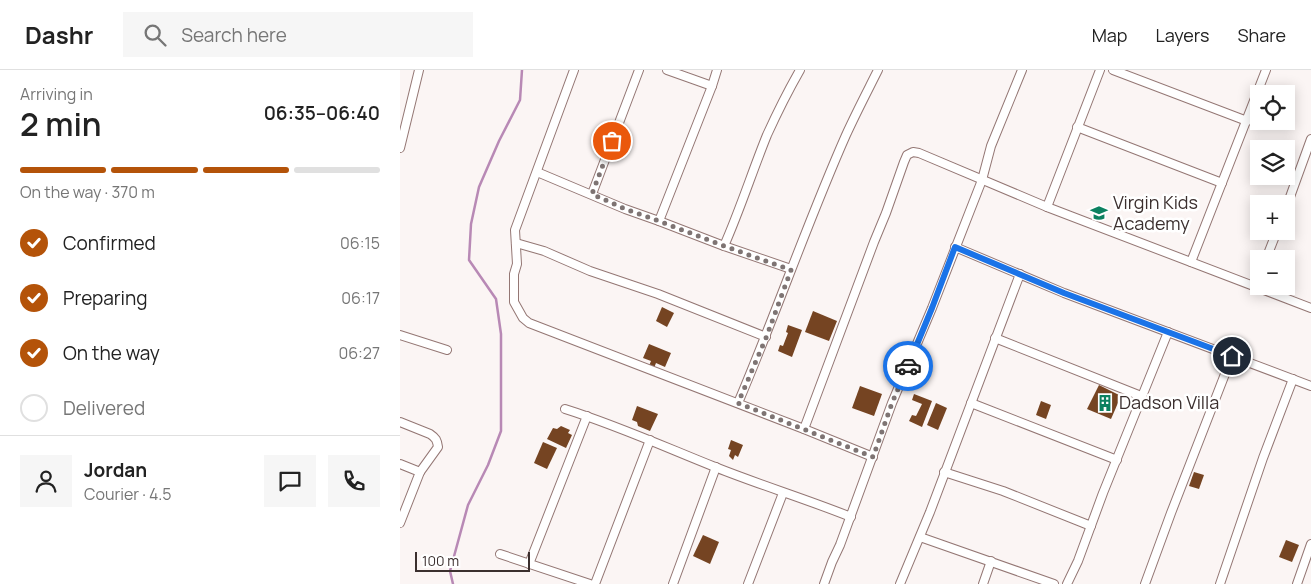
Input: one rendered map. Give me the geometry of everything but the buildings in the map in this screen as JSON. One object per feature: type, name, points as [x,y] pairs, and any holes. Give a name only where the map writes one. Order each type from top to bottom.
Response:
[{"type":"street","points":[[400,148],[419,70]]},
{"type":"street","points":[[574,70],[515,230],[517,264],[514,279],[514,302],[523,318],[529,324],[738,403],[873,457]]},
{"type":"street","points":[[592,194],[639,70]]},
{"type":"street","points":[[667,70],[712,86]]},
{"type":"street","points":[[659,221],[717,70]]},
{"type":"street","points":[[724,246],[767,136],[800,70]]},
{"type":"street","points":[[738,403],[766,338],[791,270],[846,134],[878,70]]},
{"type":"street","points":[[824,584],[851,517],[892,403],[932,308],[982,180],[991,146],[1022,70]]},
{"type":"street","points":[[1047,207],[1100,70]]},
{"type":"street","points":[[1113,70],[1247,121]]},
{"type":"street","points":[[1191,262],[1266,70]]},
{"type":"street","points":[[1077,127],[1222,183]]},
{"type":"street","points":[[1291,195],[1311,139]]},
{"type":"street","points":[[804,429],[907,155],[913,152],[1047,207],[1250,285]]},
{"type":"street","points":[[537,172],[625,209],[791,270]]},
{"type":"street","points":[[516,243],[544,251],[590,271],[658,294],[766,338]]},
{"type":"street","points":[[955,247],[1064,293],[1311,386]]},
{"type":"street","points":[[900,584],[1020,274]]},
{"type":"street","points":[[1276,295],[1311,308]]},
{"type":"street","points":[[1067,584],[1078,561],[1141,396],[1168,332]]},
{"type":"street","points":[[400,335],[447,350]]},
{"type":"street","points":[[995,338],[1141,396]]},
{"type":"street","points":[[1146,584],[1171,513],[1232,356]]},
{"type":"street","points":[[1220,584],[1263,458],[1294,379]]},
{"type":"street","points":[[970,403],[1117,460]]},
{"type":"street","points":[[565,409],[588,416],[783,493],[851,517]]},
{"type":"street","points":[[528,564],[588,416]]},
{"type":"street","points":[[400,422],[435,437],[438,447],[420,472],[400,523]]},
{"type":"street","points":[[595,584],[650,440]]},
{"type":"street","points":[[400,464],[420,472]]},
{"type":"street","points":[[673,584],[716,467]]},
{"type":"street","points":[[944,472],[1003,491],[1091,526]]},
{"type":"street","points":[[748,584],[783,493]]},
{"type":"street","points":[[920,536],[1054,584]]},
{"type":"street","points":[[1297,584],[1311,544]]},
{"type":"street","points":[[500,554],[590,584]]},
{"type":"street","points":[[983,584],[992,561]]},
{"type":"waterway","points":[[453,584],[450,571],[468,505],[488,465],[501,431],[501,334],[496,299],[469,260],[471,224],[479,187],[499,141],[520,100],[522,70]]},
{"type":"way so far","points":[[612,141],[592,194],[625,209],[791,270],[766,338],[738,403],[873,457],[892,403],[908,366]]},
{"type":"place","name":"Virgin Kids Academy","points":[[1099,213]]},
{"type":"place","name":"Dadson Villa","points":[[1105,403]]},
{"type":"route","points":[[908,366],[955,247],[1064,293],[1232,356]]}]
